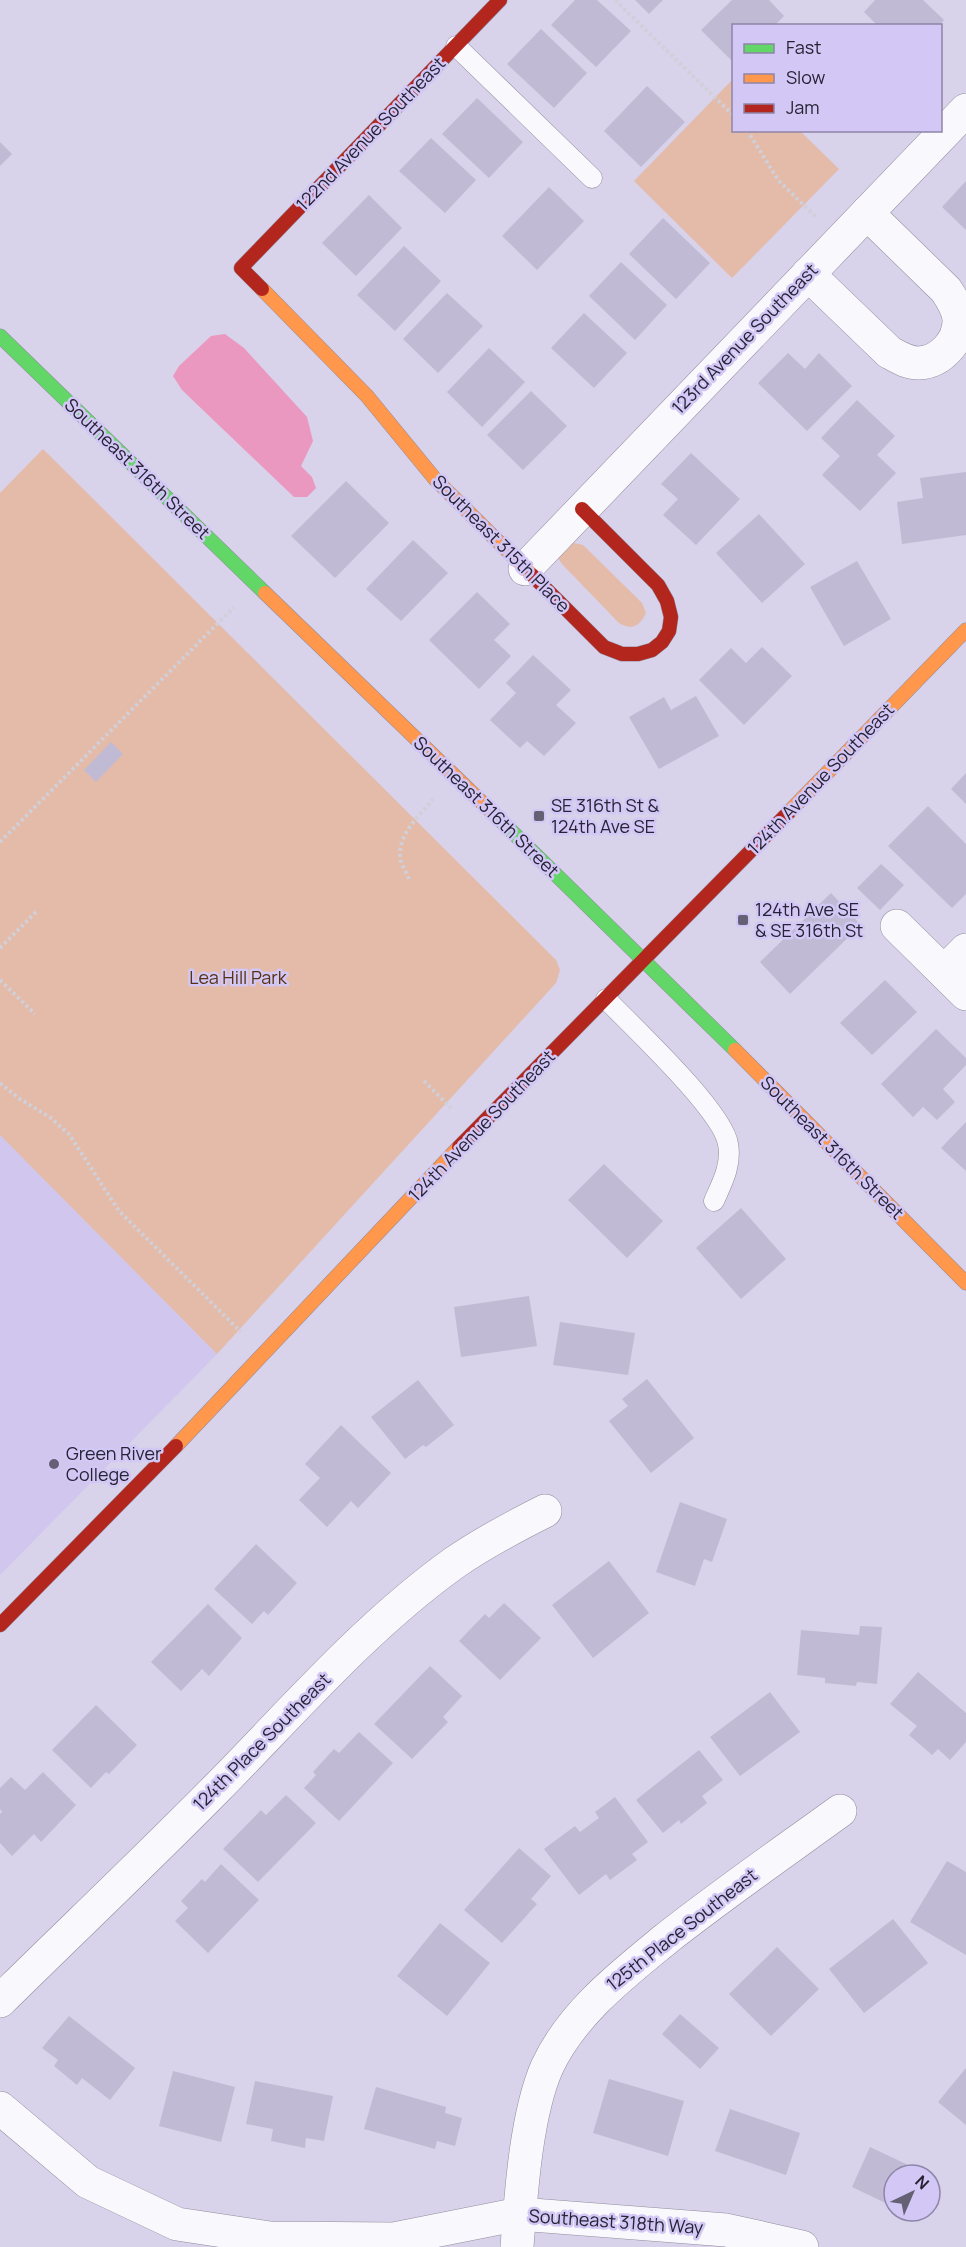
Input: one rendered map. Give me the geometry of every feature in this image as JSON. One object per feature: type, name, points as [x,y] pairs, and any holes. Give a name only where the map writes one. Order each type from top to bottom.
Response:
[{"type":"street","name":"122nd Avenue Southeast","points":[[242,268],[500,0]]},
{"type":"street","name":"123rd Avenue Southeast","points":[[525,568],[966,110]]},
{"type":"street","points":[[808,274],[889,352],[903,360],[919,363],[935,359],[948,350],[957,336],[959,320],[955,303],[958,293],[867,213]]},
{"type":"street","name":"Southeast 315th Place","points":[[242,268],[367,396],[435,479],[604,647],[618,654],[634,656],[649,652],[662,643],[670,629],[672,613],[668,597],[582,509]]},
{"type":"street","name":"Southeast 316th Street","points":[[0,336],[645,960],[966,1283]]},
{"type":"street","name":"124th Avenue Southeast","points":[[0,1625],[263,1354],[474,1131],[645,960],[966,630]]},
{"type":"street","points":[[897,926],[959,972]]},
{"type":"street","name":"124th Place Southeast","points":[[0,2001],[216,1790],[332,1671],[415,1594],[454,1563],[492,1538],[544,1511]]},
{"type":"street","name":"125th Place Southeast","points":[[517,2247],[528,2147],[542,2083],[554,2054],[574,2024],[610,1986],[680,1928],[840,1811]]},
{"type":"street","name":"Southeast 318th Way","points":[[0,2108],[88,2182],[177,2224],[270,2238],[394,2239],[519,2214],[726,2230],[802,2247]]},
{"type":"lane","points":[[456,46],[592,178]]},
{"type":"lane","points":[[606,999],[707,1107],[724,1129],[728,1144],[727,1172],[714,1201]]},
{"type":"path","points":[[615,0],[732,114]]},
{"type":"path","points":[[748,132],[778,180],[840,241]]},
{"type":"path","points":[[0,842],[256,585]]},
{"type":"path","points":[[409,879],[400,858],[404,835],[452,775]]},
{"type":"path","points":[[0,948],[36,912]]},
{"type":"path","points":[[0,980],[35,1014]]},
{"type":"path","points":[[0,1083],[20,1099],[51,1118],[69,1134],[119,1211],[263,1354]]},
{"type":"shaded area","points":[[225,334],[244,348],[307,417],[313,441],[301,466],[312,477],[316,488],[307,497],[294,497],[182,390],[173,376],[179,366],[211,336]]},
{"type":"shaded area","name":"Green River College","points":[[0,1135],[217,1354],[0,1575]]},
{"type":"green space","points":[[732,80],[732,132],[801,132],[839,169],[732,278],[634,181]]},
{"type":"green space","name":"Lea Hill Park","points":[[43,449],[556,960],[560,970],[556,983],[217,1354],[0,1135],[0,493]]},
{"type":"green space","points":[[567,544],[583,545],[642,603],[646,613],[639,624],[632,627],[619,623],[562,564],[558,558]]},
{"type":"building","points":[[575,0],[597,0],[631,31],[596,67],[551,25]]},
{"type":"building","points":[[635,0],[663,0],[649,14]]},
{"type":"building","points":[[732,0],[769,0],[784,16],[776,24],[732,24],[732,61],[701,30]]},
{"type":"building","points":[[875,0],[923,0],[944,20],[941,24],[876,24],[864,12]]},
{"type":"building","points":[[541,29],[587,73],[554,108],[507,64]]},
{"type":"building","points":[[647,86],[685,122],[641,167],[604,131]]},
{"type":"building","points":[[477,98],[523,142],[489,178],[442,134]]},
{"type":"building","points":[[431,138],[476,180],[445,213],[399,171]]},
{"type":"building","points":[[0,142],[12,154],[0,166]]},
{"type":"building","points":[[966,181],[966,230],[942,207]]},
{"type":"building","points":[[549,187],[584,221],[537,270],[502,236]]},
{"type":"building","points":[[369,195],[402,228],[356,276],[322,243]]},
{"type":"building","points":[[663,218],[710,263],[676,299],[629,254]]},
{"type":"building","points":[[404,246],[441,281],[395,331],[357,295]]},
{"type":"building","points":[[621,262],[667,305],[635,340],[589,296]]},
{"type":"building","points":[[447,293],[483,326],[438,373],[403,339]]},
{"type":"building","points":[[584,313],[627,353],[594,388],[551,348]]},
{"type":"building","points":[[489,348],[525,382],[482,427],[447,392]]},
{"type":"building","points":[[788,353],[805,369],[819,353],[852,386],[807,431],[758,383]]},
{"type":"building","points":[[531,391],[567,426],[523,470],[487,435]]},
{"type":"building","points":[[857,400],[895,436],[877,455],[896,473],[860,511],[822,475],[840,456],[821,438]]},
{"type":"building","points":[[691,453],[740,499],[696,545],[663,515],[678,499],[661,484]]},
{"type":"building","points":[[966,472],[966,535],[902,544],[897,502],[923,498],[920,478]]},
{"type":"building","points":[[346,481],[389,523],[335,578],[291,536]]},
{"type":"building","points":[[759,514],[805,564],[762,603],[716,553]]},
{"type":"building","points":[[413,540],[448,573],[401,621],[366,589]]},
{"type":"building","points":[[857,561],[891,619],[844,646],[810,587]]},
{"type":"building","points":[[477,592],[510,624],[494,640],[511,656],[479,689],[429,640]]},
{"type":"building","points":[[762,647],[792,676],[744,725],[699,680],[731,648],[746,663]]},
{"type":"building","points":[[533,655],[571,690],[556,705],[576,723],[544,756],[527,741],[520,748],[490,720],[516,693],[506,683]]},
{"type":"building","points":[[696,696],[719,736],[659,769],[629,717],[664,697],[671,710]]},
{"type":"building","points":[[111,742],[123,754],[96,782],[84,770]]},
{"type":"building","points":[[966,773],[966,804],[951,789]]},
{"type":"building","points":[[928,806],[966,844],[966,894],[952,908],[888,846]]},
{"type":"building","points":[[881,864],[904,885],[880,910],[857,888]]},
{"type":"building","points":[[831,893],[861,925],[790,994],[760,962]]},
{"type":"building","points":[[885,980],[917,1012],[872,1055],[840,1023]]},
{"type":"building","points":[[936,1029],[966,1058],[966,1065],[943,1089],[955,1102],[937,1120],[923,1107],[913,1117],[881,1084]]},
{"type":"building","points":[[966,1122],[966,1171],[941,1148]]},
{"type":"building","points":[[604,1164],[663,1221],[627,1258],[568,1200]]},
{"type":"building","points":[[741,1208],[786,1259],[741,1299],[696,1248]]},
{"type":"building","points":[[529,1296],[537,1346],[461,1357],[454,1307]]},
{"type":"building","points":[[560,1322],[635,1333],[628,1375],[553,1365]]},
{"type":"building","points":[[647,1379],[694,1438],[651,1473],[609,1421],[628,1406],[622,1399]]},
{"type":"building","points":[[418,1380],[454,1425],[426,1447],[423,1445],[405,1459],[371,1417]]},
{"type":"building","points":[[341,1425],[391,1473],[358,1508],[351,1501],[327,1527],[299,1500],[320,1478],[305,1464]]},
{"type":"building","points":[[680,1502],[727,1519],[712,1562],[704,1559],[695,1586],[656,1572]]},
{"type":"building","points":[[256,1544],[297,1583],[268,1615],[264,1611],[252,1624],[214,1589]]},
{"type":"building","points":[[609,1561],[649,1613],[593,1658],[552,1605]]},
{"type":"building","points":[[504,1603],[541,1638],[500,1680],[459,1641],[485,1614],[489,1618]]},
{"type":"building","points":[[208,1604],[242,1638],[209,1676],[202,1669],[181,1691],[151,1662]]},
{"type":"building","points":[[860,1626],[882,1627],[877,1684],[857,1682],[856,1686],[825,1683],[825,1678],[797,1675],[801,1630],[859,1635]]},
{"type":"building","points":[[430,1666],[462,1696],[443,1717],[448,1722],[412,1759],[374,1724]]},
{"type":"building","points":[[918,1672],[966,1713],[966,1742],[950,1760],[938,1749],[932,1755],[909,1735],[917,1726],[890,1704]]},
{"type":"building","points":[[770,1692],[800,1732],[740,1776],[710,1737]]},
{"type":"building","points":[[96,1705],[137,1745],[109,1774],[106,1772],[91,1788],[52,1750]]},
{"type":"building","points":[[359,1732],[393,1763],[339,1821],[304,1788],[316,1775],[313,1772],[334,1749],[339,1753]]},
{"type":"building","points":[[699,1750],[723,1780],[702,1796],[707,1803],[681,1824],[679,1820],[663,1833],[636,1800]]},
{"type":"building","points":[[43,1772],[76,1805],[41,1842],[34,1834],[12,1856],[0,1843],[0,1814],[2,1812],[0,1788],[11,1777],[25,1790]]},
{"type":"building","points":[[286,1795],[316,1823],[258,1882],[223,1849],[261,1810],[266,1815]]},
{"type":"building","points":[[615,1797],[648,1842],[632,1854],[637,1860],[610,1880],[606,1874],[579,1895],[544,1849],[575,1826],[580,1832],[599,1818],[595,1812]]},
{"type":"building","points":[[519,1848],[551,1876],[531,1899],[537,1904],[502,1943],[464,1910]]},
{"type":"building","points":[[947,1861],[966,1872],[966,1955],[910,1922]]},
{"type":"building","points":[[221,1864],[259,1900],[208,1953],[175,1921],[188,1908],[181,1901],[202,1879],[205,1882]]},
{"type":"building","points":[[893,1919],[928,1963],[864,2013],[829,1969]]},
{"type":"building","points":[[440,1923],[490,1963],[447,2016],[397,1976]]},
{"type":"building","points":[[777,1947],[819,1989],[771,2036],[729,1994]]},
{"type":"building","points":[[680,2014],[719,2048],[700,2069],[662,2034]]},
{"type":"building","points":[[69,2016],[135,2068],[110,2100],[82,2078],[77,2085],[54,2066],[58,2060],[42,2048]]},
{"type":"building","points":[[966,2068],[966,2125],[938,2102]]},
{"type":"building","points":[[173,2071],[235,2087],[221,2142],[159,2126]]},
{"type":"building","points":[[609,2079],[684,2101],[668,2156],[593,2133]]},
{"type":"building","points":[[255,2081],[333,2096],[324,2141],[306,2138],[305,2148],[271,2141],[273,2129],[246,2124]]},
{"type":"building","points":[[376,2087],[446,2107],[445,2113],[462,2118],[455,2146],[437,2141],[435,2149],[364,2129]]},
{"type":"building","points":[[730,2109],[800,2133],[786,2175],[715,2151]]},
{"type":"building","points":[[870,2147],[904,2163],[882,2163],[882,2201],[852,2187]]},
{"type":"traffic: fast","points":[[0,336],[265,593]]},
{"type":"traffic: fast","points":[[494,814],[735,1050]]},
{"type":"traffic: slow","points":[[262,289],[367,396],[435,479],[532,575]]},
{"type":"traffic: slow","points":[[265,593],[494,814]]},
{"type":"traffic: slow","points":[[789,812],[966,630]]},
{"type":"traffic: slow","points":[[735,1050],[966,1283]]},
{"type":"traffic: slow","points":[[176,1446],[459,1147]]},
{"type":"traffic: jam","points":[[262,289],[241,268],[500,0]]},
{"type":"traffic: jam","points":[[532,575],[604,647],[622,654],[638,654],[652,650],[662,642],[669,631],[671,617],[667,601],[658,585],[582,509]]},
{"type":"traffic: jam","points":[[459,1147],[789,812]]},
{"type":"traffic: jam","points":[[0,1625],[176,1446]]},
{"type":"place","name":"SE 316th St & 124th Ave SE","points":[[539,816]]},
{"type":"place","name":"124th Ave SE & SE 316th St","points":[[743,920]]},
{"type":"place","name":"Green River College","points":[[54,1464]]}]
